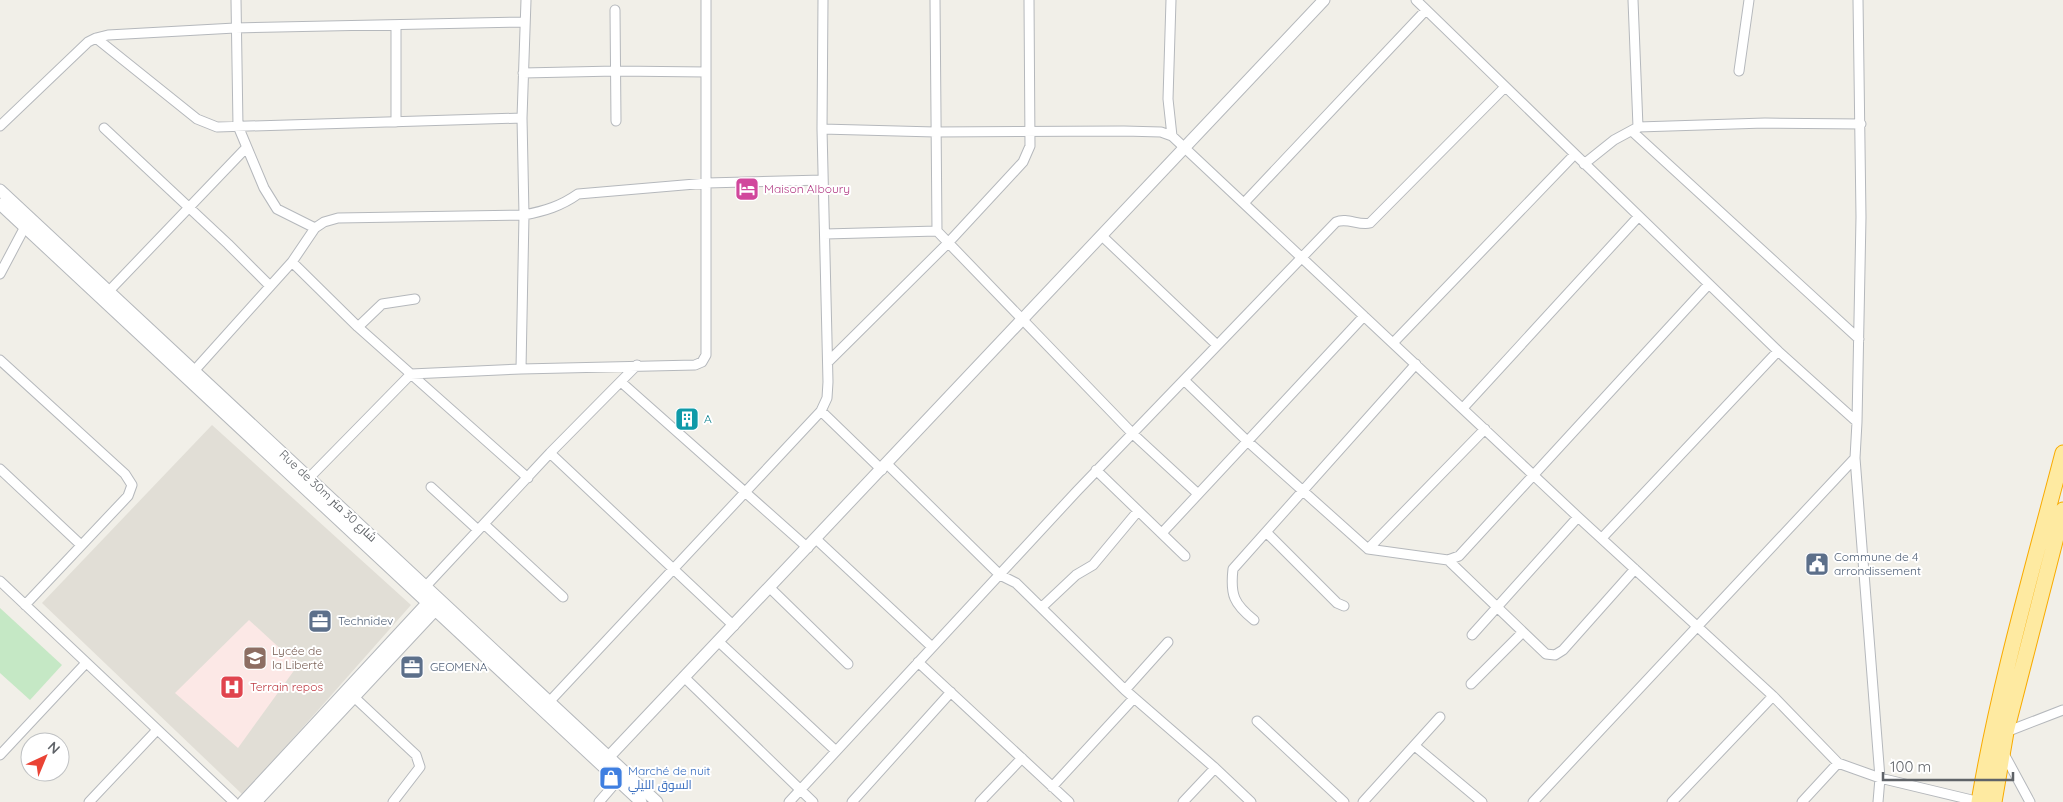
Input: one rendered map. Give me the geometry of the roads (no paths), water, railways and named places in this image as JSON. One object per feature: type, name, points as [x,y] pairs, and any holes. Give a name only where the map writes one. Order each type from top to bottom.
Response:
[{"type":"highway","points":[[1980,802],[1991,739],[2063,453]]},
{"type":"highway","points":[[1994,802],[2006,732],[2061,529],[2063,510]]},
{"type":"street","points":[[236,0],[238,126],[264,188],[277,209],[315,228]]},
{"type":"street","points":[[520,369],[524,215],[522,118],[526,0]]},
{"type":"street","points":[[308,479],[411,374],[520,369],[695,365],[702,362],[706,354],[706,0]]},
{"type":"street","points":[[550,701],[672,568],[821,411],[827,398],[828,362],[822,129],[823,0]]},
{"type":"street","points":[[935,0],[937,231],[1133,434],[1197,493]]},
{"type":"street","points":[[828,362],[948,242],[1023,162],[1030,146],[1029,0]]},
{"type":"street","points":[[1171,0],[1168,99],[1172,136]]},
{"type":"street","points":[[605,760],[812,544],[1324,0]]},
{"type":"street","points":[[1416,0],[1778,351],[1857,422]]},
{"type":"street","points":[[1633,0],[1638,127],[1634,133],[1859,339]]},
{"type":"street","points":[[1739,71],[1749,0]]},
{"type":"street","points":[[1858,0],[1862,217],[1855,458],[1880,778],[1878,802]]},
{"type":"street","points":[[615,10],[616,121]]},
{"type":"street","points":[[1244,203],[1426,10]]},
{"type":"street","points":[[0,126],[88,42],[108,35],[235,28],[524,22]]},
{"type":"street","points":[[396,25],[396,122]]},
{"type":"street","points":[[96,38],[197,119],[203,123],[217,126],[522,118]]},
{"type":"street","points":[[523,73],[706,72]]},
{"type":"street","points":[[788,802],[1096,470],[1133,434],[1336,222],[1342,220],[1366,224],[1373,220],[1505,87]]},
{"type":"street","points":[[1584,164],[1614,140],[1638,127],[1765,123],[1861,124]]},
{"type":"street","points":[[104,128],[270,286]]},
{"type":"street","points":[[822,129],[935,132],[1124,131],[1161,132],[1172,136],[1535,475],[1578,518],[1773,696],[1838,764],[1880,778],[1980,802]]},
{"type":"street","points":[[109,291],[246,148]]},
{"type":"street","points":[[1393,343],[1574,155]]},
{"type":"street","points":[[194,371],[292,262],[315,228],[324,222],[338,218],[524,215],[549,210],[565,204],[578,194],[707,183],[823,180]]},
{"type":"street","name":"Rue de 30m شارع 30 متر","points":[[0,190],[27,223],[605,760],[618,780],[638,797],[657,802]]},
{"type":"street","name":"Rue de 30m شارع 30 متر","points":[[0,204],[27,223],[109,291],[308,479],[426,586],[435,603],[550,701],[638,797]]},
{"type":"street","points":[[1463,408],[1639,216]]},
{"type":"street","points":[[0,274],[27,223]]},
{"type":"street","points":[[825,234],[937,231]]},
{"type":"street","points":[[1102,236],[1217,345]]},
{"type":"street","points":[[292,262],[358,327],[528,478]]},
{"type":"street","points":[[1184,380],[1246,440],[1368,549],[1448,560],[1459,556],[1709,284]]},
{"type":"street","points":[[358,327],[382,304],[415,299]]},
{"type":"street","points":[[1162,533],[1246,440],[1364,316]]},
{"type":"street","points":[[1602,538],[1778,351]]},
{"type":"street","points":[[0,360],[125,474],[132,485],[128,496],[25,604]]},
{"type":"street","points":[[1254,620],[1236,602],[1231,586],[1233,569],[1416,364]]},
{"type":"street","points":[[426,586],[550,453],[637,366]]},
{"type":"street","points":[[620,382],[745,491],[812,544],[932,647]]},
{"type":"street","points":[[821,411],[1000,575],[1016,582],[1125,690],[1251,802]]},
{"type":"street","points":[[1368,549],[1485,429]]},
{"type":"street","points":[[550,453],[734,626]]},
{"type":"street","points":[[1533,802],[1855,458]]},
{"type":"street","points":[[0,469],[81,544]]},
{"type":"street","points":[[1096,470],[1185,556]]},
{"type":"street","points":[[431,487],[481,527],[563,598]]},
{"type":"street","points":[[1042,607],[1076,575],[1093,565],[1138,511]]},
{"type":"street","points":[[1472,635],[1578,518]]},
{"type":"street","points":[[1267,533],[1337,603],[1344,606]]},
{"type":"street","points":[[1448,560],[1546,654],[1555,655],[1563,650],[1635,569]]},
{"type":"street","points":[[0,581],[234,802]]},
{"type":"street","points":[[770,588],[848,664]]},
{"type":"street","points":[[256,802],[354,697],[435,603]]},
{"type":"street","points":[[243,802],[435,603]]},
{"type":"street","points":[[1471,684],[1523,632]]},
{"type":"street","points":[[719,642],[836,751]]},
{"type":"street","points":[[1125,690],[1168,642]]},
{"type":"street","points":[[918,662],[1069,802]]},
{"type":"street","points":[[0,755],[86,663]]},
{"type":"street","points":[[685,678],[813,802]]},
{"type":"street","points":[[852,802],[951,692]]},
{"type":"street","points":[[1672,802],[1773,696]]},
{"type":"street","points":[[354,697],[416,755],[420,767],[393,802]]},
{"type":"street","points":[[1052,787],[1134,698]]},
{"type":"street","points":[[2006,732],[2063,710]]},
{"type":"street","points":[[1363,802],[1440,717]]},
{"type":"street","points":[[1258,721],[1344,802]]},
{"type":"street","points":[[89,802],[157,730]]},
{"type":"street","points":[[1415,746],[1482,802]]},
{"type":"street","points":[[2003,751],[2030,802]]},
{"type":"street","points":[[980,802],[1022,758]]},
{"type":"street","points":[[1802,802],[1838,764]]},
{"type":"street","points":[[1183,802],[1215,768]]},
{"type":"street","points":[[599,802],[618,780]]},
{"type":"place","name":"Maison Alboury","points":[[747,189]]},
{"type":"place","name":"A","points":[[687,419]]},
{"type":"place","name":"Commune de 4 arrondissement","points":[[1817,564]]},
{"type":"place","name":"Technidev","points":[[320,621]]},
{"type":"place","name":"Lycée de la Liberté","points":[[255,658]]},
{"type":"place","name":"GEOMENA","points":[[412,667]]},
{"type":"place","name":"Terrain repos","points":[[232,687]]},
{"type":"place","name":"Marché de nuit السوق الليلي","points":[[611,778]]}]
